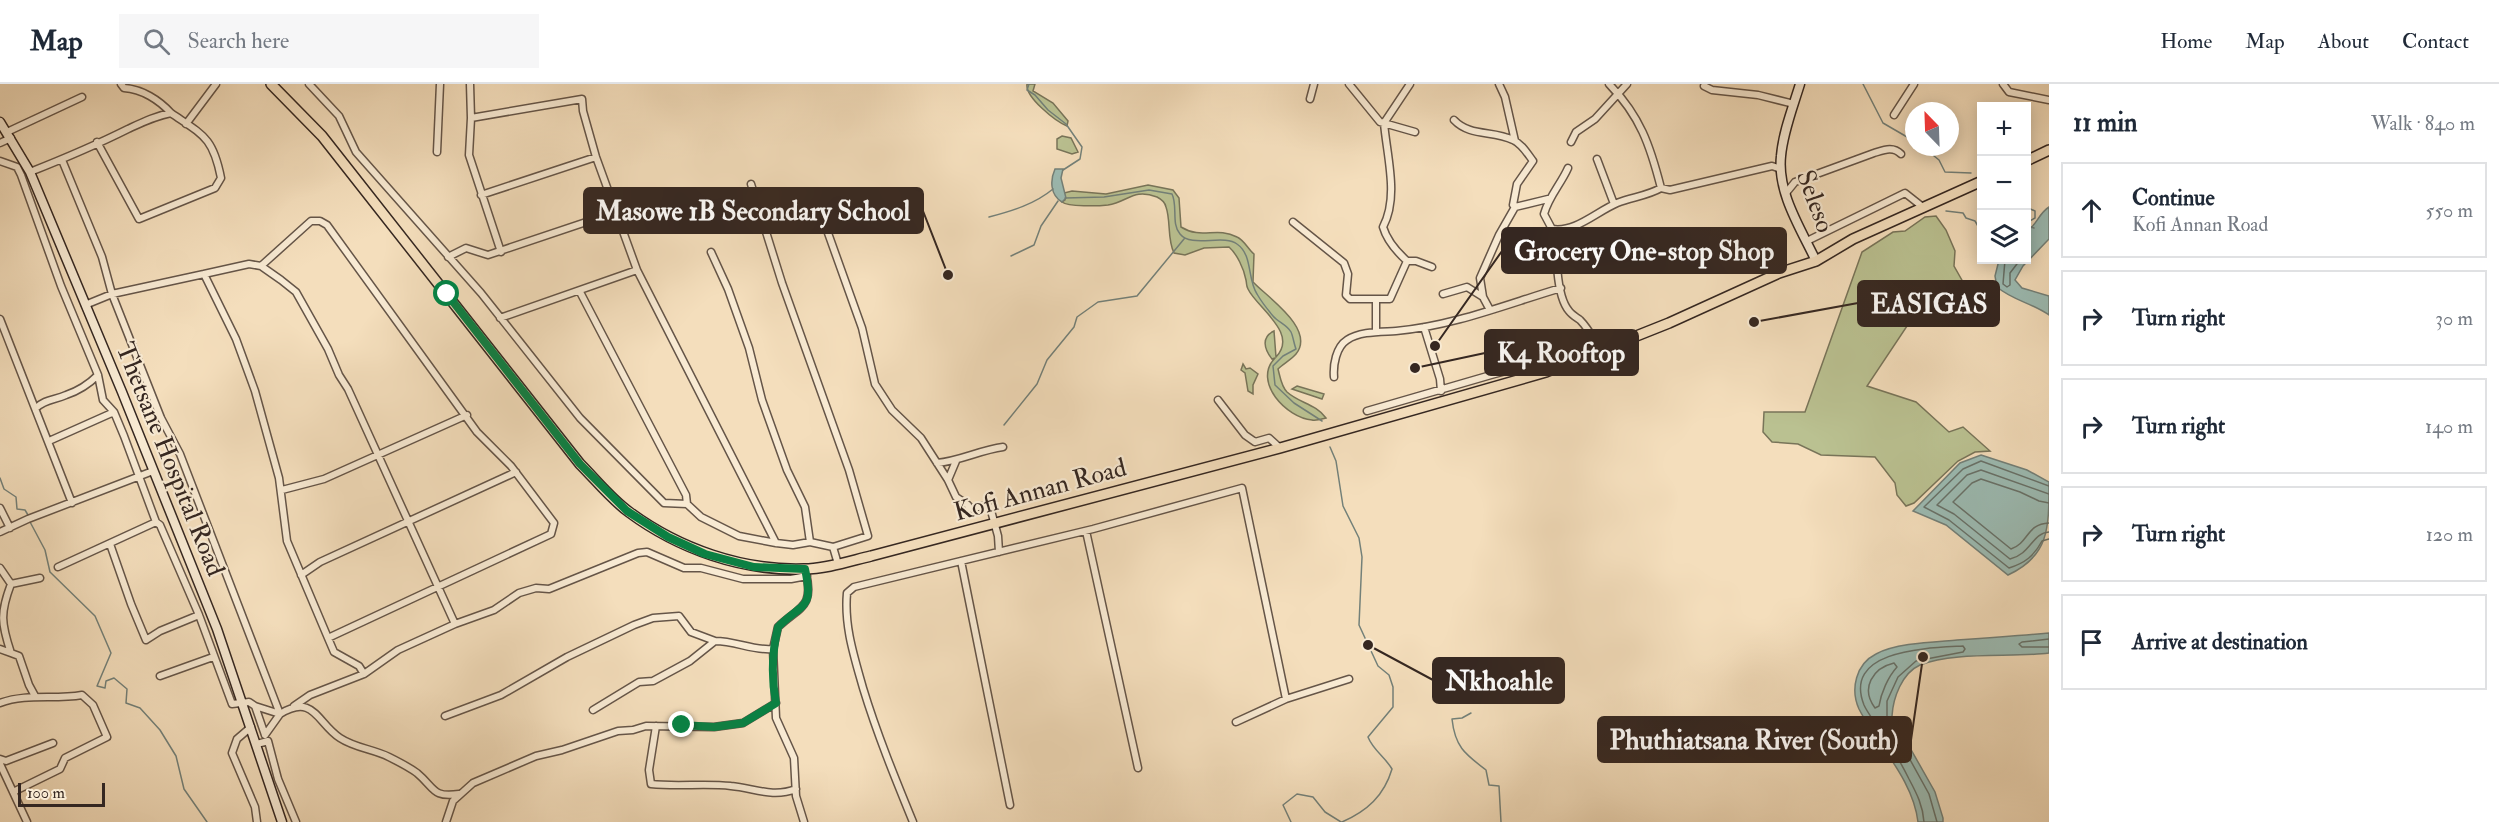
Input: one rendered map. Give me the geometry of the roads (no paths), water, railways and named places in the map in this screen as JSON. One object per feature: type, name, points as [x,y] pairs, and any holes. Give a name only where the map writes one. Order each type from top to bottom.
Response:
[{"type":"main road","name":"Kofi Annan Road","points":[[271,84],[322,136],[580,464],[627,511],[668,537],[705,554],[754,567],[806,573],[1280,448],[1546,372],[1669,324],[1779,273],[1816,261],[1853,239],[1977,184]]},
{"type":"main road","name":"Seleso","points":[[1800,84],[1783,144],[1781,169],[1786,193],[1816,261]]},
{"type":"main road","name":"Thetsane Hospital Road","points":[[0,122],[30,172],[206,600],[243,701],[282,822]]},
{"type":"main road","points":[[2031,159],[2049,150]]},
{"type":"street","points":[[98,142],[140,219],[215,188],[220,183],[217,155],[206,137],[171,113],[163,104],[142,93],[124,88],[121,84]]},
{"type":"street","points":[[186,124],[216,84]]},
{"type":"street","points":[[309,84],[339,116],[356,153],[481,293],[580,418],[664,503],[687,504],[701,517],[739,536],[793,545],[810,542],[833,548],[868,536],[849,470],[782,283],[751,184]]},
{"type":"street","points":[[437,152],[440,84]]},
{"type":"street","points":[[470,84],[469,155],[501,252]]},
{"type":"street","points":[[1310,99],[1314,84]]},
{"type":"street","points":[[1349,84],[1380,122],[1415,132]]},
{"type":"street","points":[[1410,84],[1384,123],[1393,195],[1390,213],[1383,226],[1396,252],[1407,261],[1416,261],[1432,267]]},
{"type":"street","points":[[1499,84],[1505,97],[1515,141]]},
{"type":"street","points":[[1609,84],[1632,110],[1640,124],[1651,148],[1661,188]]},
{"type":"street","points":[[1571,142],[1576,132],[1595,119],[1627,84]]},
{"type":"street","points":[[1894,115],[1914,84]]},
{"type":"street","points":[[2003,84],[2009,92],[2049,100]]},
{"type":"street","points":[[1704,86],[1712,90],[1758,95],[1794,104]]},
{"type":"street","points":[[0,142],[9,135],[82,97]]},
{"type":"street","points":[[471,118],[582,99],[596,158],[637,270],[669,337],[776,543]]},
{"type":"street","points":[[30,172],[62,160],[156,116],[171,113]]},
{"type":"street","points":[[1454,120],[1468,131],[1505,136],[1515,141],[1533,161],[1515,190],[1513,205],[1515,207]]},
{"type":"street","points":[[1786,193],[1796,182],[1874,153],[1887,149],[1897,150],[1901,154]]},
{"type":"street","points":[[481,195],[596,158]]},
{"type":"street","points":[[1597,159],[1614,204]]},
{"type":"street","points":[[62,160],[102,257],[112,294],[161,418],[180,454],[280,714]]},
{"type":"street","points":[[0,161],[17,167],[21,175],[61,286],[98,375],[103,400],[114,412],[156,522],[160,525],[199,615],[232,704],[249,702],[280,714]]},
{"type":"street","points":[[1568,168],[1560,185],[1548,199],[1544,214],[1547,223],[1558,230],[1581,222],[1614,204],[1650,194],[1661,188],[1670,190],[1772,166],[1781,169]]},
{"type":"street","points":[[1807,242],[1905,193],[1924,208]]},
{"type":"street","points":[[1490,310],[1483,297],[1480,278],[1499,235],[1515,207],[1548,199]]},
{"type":"street","points":[[815,203],[862,328],[875,384],[891,410],[921,438],[938,463],[956,497],[969,509],[987,505],[990,507],[999,552]]},
{"type":"street","points":[[448,257],[466,248],[488,255],[501,252],[616,212]]},
{"type":"street","points":[[261,266],[311,220],[327,225],[467,415],[477,432],[516,472],[554,523],[551,534],[328,638]]},
{"type":"street","points":[[1293,222],[1344,263],[1348,274],[1346,295],[1350,299],[1390,299],[1407,261]]},
{"type":"street","points":[[1558,230],[1556,255],[1564,303],[1569,312],[1578,318],[1594,339],[1600,351]]},
{"type":"street","points":[[711,252],[728,289],[749,348],[762,400],[787,470],[805,507],[810,542]]},
{"type":"street","points":[[85,305],[112,294],[249,264],[261,266],[296,292],[328,349],[455,624]]},
{"type":"street","points":[[500,318],[546,301],[580,292],[637,270]]},
{"type":"street","points":[[204,274],[236,339],[255,391],[282,490],[280,496],[287,541],[334,652],[359,666],[364,674]]},
{"type":"street","points":[[1443,294],[1467,287],[1483,297]]},
{"type":"street","points":[[1334,377],[1333,367],[1340,346],[1348,338],[1468,318],[1561,288]]},
{"type":"street","points":[[580,292],[654,431],[686,495],[687,504]]},
{"type":"street","points":[[1376,299],[1376,332]]},
{"type":"street","points":[[0,319],[72,503]]},
{"type":"street","points":[[1424,327],[1440,379],[1441,391]]},
{"type":"street","points":[[1366,411],[1517,368],[1594,339]]},
{"type":"street","points":[[1490,359],[1491,375]]},
{"type":"street","points":[[36,408],[42,402],[65,396],[85,386],[98,375]]},
{"type":"street","points":[[1218,400],[1245,435],[1255,442],[1269,438],[1280,448]]},
{"type":"street","points":[[1397,404],[1398,415]]},
{"type":"street","points":[[49,441],[114,412]]},
{"type":"street","points":[[282,490],[324,479],[467,415]]},
{"type":"street","points":[[938,463],[956,461],[983,450],[1003,447]]},
{"type":"street","points":[[948,480],[956,461]]},
{"type":"street","points":[[0,532],[153,471]]},
{"type":"street","points":[[302,575],[320,562],[516,472]]},
{"type":"street","points":[[913,822],[883,747],[850,645],[845,613],[847,593],[854,587],[1086,531],[1242,488],[1286,699]]},
{"type":"street","points":[[0,508],[9,528]]},
{"type":"street","points":[[58,567],[156,522]]},
{"type":"street","points":[[1086,531],[1138,768]]},
{"type":"street","points":[[110,544],[130,604],[146,640],[170,626],[199,615]]},
{"type":"street","points":[[833,548],[837,564]]},
{"type":"street","points":[[257,744],[266,738],[280,714],[310,695],[364,674],[392,653],[455,624],[494,610],[526,590],[536,588],[549,590],[628,557],[647,552],[684,568],[701,568],[733,577],[791,579],[806,573],[808,599],[797,612],[778,627],[773,649],[776,718],[794,758],[796,789],[804,822]]},
{"type":"street","points":[[961,561],[1010,805]]},
{"type":"street","points":[[0,568],[11,584]]},
{"type":"street","points":[[11,584],[40,578]]},
{"type":"street","points":[[11,584],[3,601],[1,615],[11,653]]},
{"type":"street","points":[[445,716],[501,695],[567,657],[653,618],[679,616],[691,632],[715,641],[746,645],[758,650],[773,649]]},
{"type":"street","points":[[593,710],[639,682],[653,681],[676,669],[715,641]]},
{"type":"street","points":[[0,649],[19,656],[35,696]]},
{"type":"street","points":[[160,676],[213,657]]},
{"type":"street","points":[[1236,722],[1286,699],[1349,679]]},
{"type":"street","points":[[0,702],[35,696],[65,698],[82,695],[93,705],[107,737],[65,758],[60,769],[13,792]]},
{"type":"street","points":[[446,822],[450,807],[459,794],[484,777],[536,756],[601,737],[608,732],[656,726],[714,727],[743,723],[776,703]]},
{"type":"street","points":[[255,706],[278,779],[296,822]]},
{"type":"street","points":[[293,706],[309,708],[322,718],[331,731],[340,738],[387,756],[417,774],[436,794],[442,796],[459,794]]},
{"type":"street","points":[[656,726],[649,770],[651,784],[734,786],[753,791],[777,793],[796,789]]},
{"type":"street","points":[[251,727],[237,739],[232,753],[255,807],[257,822]]},
{"type":"street","points":[[0,759],[6,761],[53,743]]},
{"type":"street","points":[[0,764],[2,773],[27,822]]},
{"type":"water","points":[[1055,169],[1063,169],[1061,178],[1066,198],[1062,202],[1055,195],[1052,187]]},
{"type":"water","points":[[2049,207],[2049,239],[2031,258],[2031,228]]},
{"type":"water","points":[[1998,264],[2025,264],[2015,280],[2022,288],[2049,296],[2049,315],[1997,287],[1995,276]]},
{"type":"water","points":[[1981,455],[2027,470],[2049,482],[2047,527],[2044,539],[2032,559],[2008,575],[1946,525],[1913,511],[1960,463]]},
{"type":"water","points":[[2049,633],[2049,653],[1950,658],[1920,665],[1903,680],[1894,702],[1892,716],[1935,792],[1943,818],[1943,822],[1918,822],[1915,806],[1902,777],[1859,709],[1855,685],[1859,671],[1869,658],[1884,650],[1904,645]]},
{"type":"waterway","points":[[1029,84],[1027,90],[1066,124],[1082,147],[1080,159],[1063,170]]},
{"type":"waterway","points":[[1863,84],[1883,123],[1905,136]]},
{"type":"waterway","points":[[1934,156],[1939,160],[1945,172],[1971,173]]},
{"type":"waterway","points":[[989,217],[1031,203],[1053,189]]},
{"type":"waterway","points":[[1065,198],[1104,197],[1149,190],[1172,194],[1177,230],[1185,238],[1199,241],[1224,240],[1237,244],[1248,261],[1257,294],[1273,316],[1292,334],[1296,349],[1283,356],[1273,366],[1275,385],[1294,403],[1322,421]]},
{"type":"waterway","points":[[1011,256],[1034,245],[1041,226],[1058,201]]},
{"type":"waterway","points":[[2031,209],[2035,211],[2035,218],[2031,220]]},
{"type":"waterway","points":[[1946,211],[1963,213],[1966,218],[1975,221],[1977,224]]},
{"type":"waterway","points":[[1004,425],[1037,384],[1047,360],[1074,327],[1077,317],[1098,302],[1137,296],[1184,239]]},
{"type":"waterway","points":[[1330,447],[1336,461],[1343,506],[1359,538],[1362,557],[1359,625],[1378,666],[1389,675],[1393,687],[1393,707],[1368,737],[1392,769],[1389,779],[1367,808],[1342,822]]},
{"type":"waterway","points":[[0,478],[4,489],[16,497],[17,509],[25,510],[28,515]]},
{"type":"waterway","points":[[29,520],[45,550],[50,572],[95,616],[111,653],[97,686],[105,688],[106,681],[114,678],[127,689],[126,703],[140,708],[160,730],[176,756],[184,789],[207,822]]},
{"type":"waterway","points":[[1471,713],[1462,718],[1452,719],[1453,729],[1462,749],[1486,770],[1489,785],[1499,786],[1501,822]]},
{"type":"waterway","points":[[1291,822],[1283,805],[1297,794],[1313,797],[1325,812],[1341,822]]},
{"type":"place","name":"Masowe 1B Secondary School","points":[[948,275]]},
{"type":"place","name":"EASIGAS","points":[[1754,322]]},
{"type":"place","name":"Grocery One-stop Shop","points":[[1435,346]]},
{"type":"place","name":"K4 Rooftop","points":[[1415,368]]},
{"type":"place","name":"Nkhoahle","points":[[1368,645]]},
{"type":"place","name":"Phuthiatsana River (South)","points":[[1923,657]]}]
